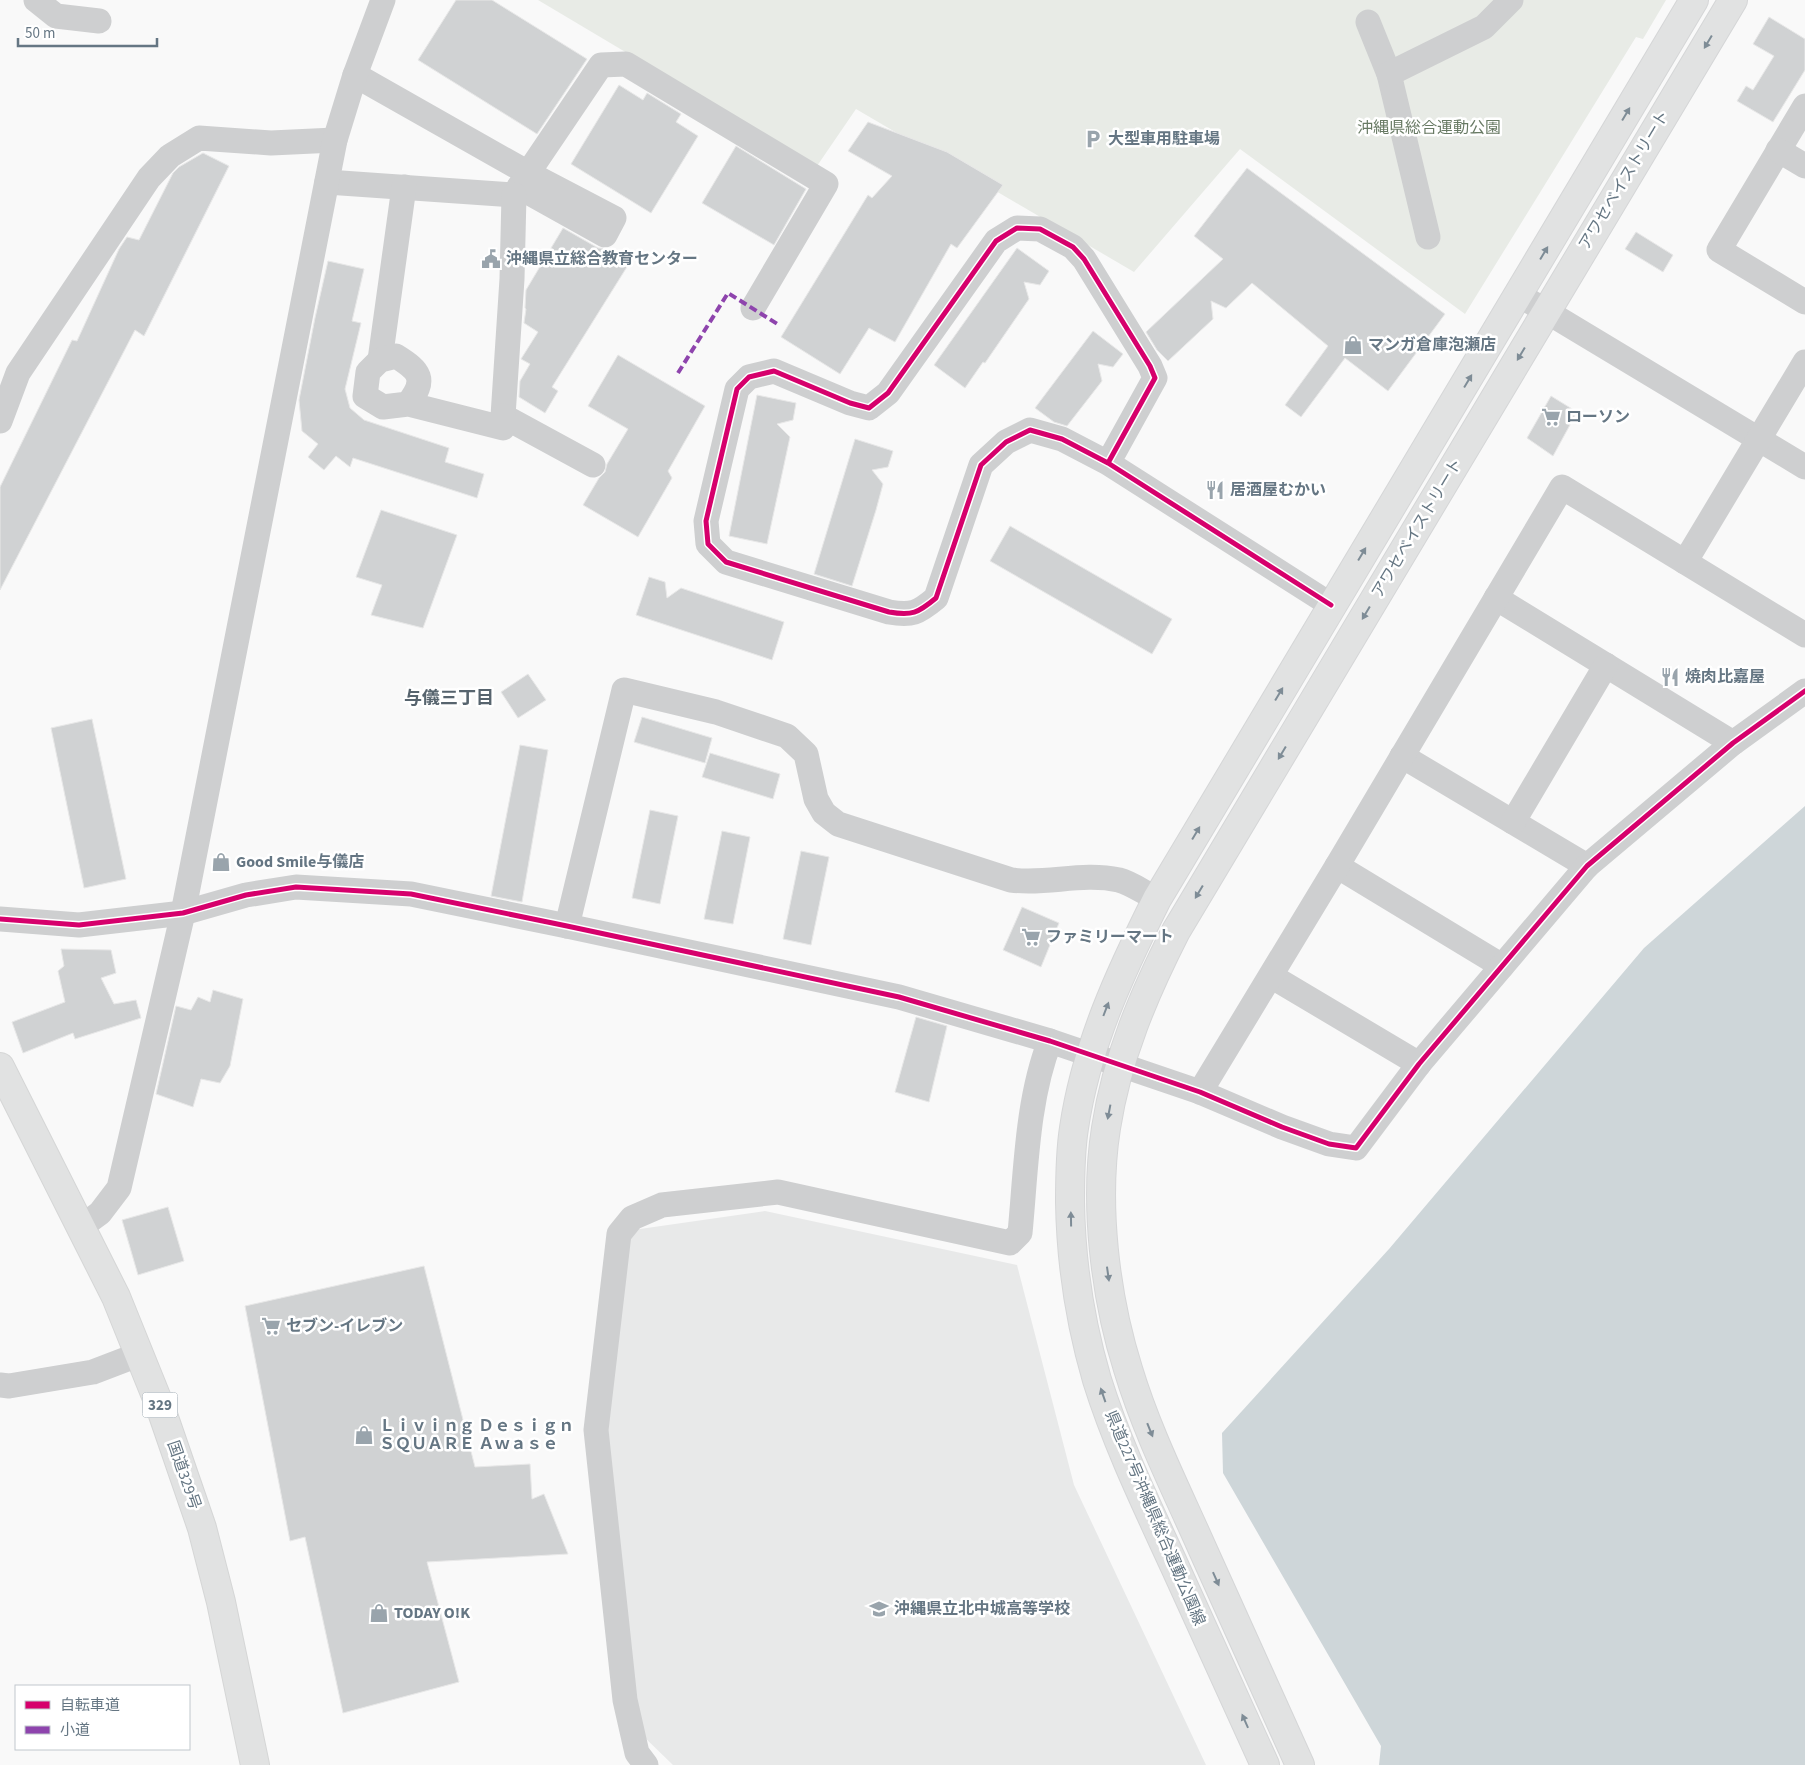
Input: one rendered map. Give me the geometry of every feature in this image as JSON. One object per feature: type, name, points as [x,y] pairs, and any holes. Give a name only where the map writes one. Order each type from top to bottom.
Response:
[{"type":"main road","name":"アワセベイストリート","points":[[1090,1055],[1127,959],[1157,899],[1694,0]]},
{"type":"main road","name":"アワセベイストリート","points":[[1120,1065],[1144,998],[1176,931],[1733,0]]},
{"type":"main road","name":"県道227号沖縄県総合運動公園線","points":[[1090,1055],[1074,1130],[1070,1169],[1071,1245],[1074,1276],[1097,1379],[1127,1459],[1265,1765]]},
{"type":"main road","name":"県道227号沖縄県総合運動公園線","points":[[1120,1065],[1106,1129],[1103,1160],[1103,1238],[1110,1297],[1128,1369],[1160,1454],[1300,1765]]},
{"type":"main road","name":"国道329号","points":[[0,1067],[116,1297],[175,1447],[202,1528],[221,1602],[255,1765]]},
{"type":"street","points":[[36,0],[56,16],[99,22]]},
{"type":"street","points":[[81,1228],[100,1213],[119,1188],[183,913],[335,140],[355,75],[383,0]]},
{"type":"street","points":[[1389,74],[1484,27],[1511,0]]},
{"type":"street","points":[[1368,22],[1389,74],[1428,237]]},
{"type":"street","points":[[408,404],[417,392],[419,378],[413,366],[396,356],[380,360],[368,372],[365,396],[383,407],[408,404],[502,428],[520,185],[600,65],[626,64],[826,184],[753,308]]},
{"type":"street","points":[[355,75],[520,185]]},
{"type":"street","points":[[1805,106],[1719,250],[1805,302]]},
{"type":"street","points":[[0,421],[18,373],[149,178],[170,156],[199,138],[271,143],[335,140]]},
{"type":"street","points":[[1778,150],[1805,166]]},
{"type":"street","points":[[327,182],[404,187],[520,185]]},
{"type":"street","points":[[380,360],[404,187]]},
{"type":"street","points":[[1108,463],[1155,378],[1150,366],[1084,259],[1074,247],[1040,229],[1017,228],[996,241],[888,394],[869,408],[850,404],[774,372],[749,377],[737,389],[706,521],[708,544],[726,562],[889,612],[907,615],[924,608],[936,598],[981,465],[1006,442],[1030,430],[1062,439],[1108,463],[1331,605]]},
{"type":"street","points":[[1519,295],[1805,467]]},
{"type":"street","points":[[1685,562],[1805,362]]},
{"type":"street","points":[[503,416],[593,466]]},
{"type":"street","points":[[1200,1092],[1337,866],[1562,487],[1805,635]]},
{"type":"street","points":[[1496,598],[1733,743]]},
{"type":"street","points":[[1513,822],[1606,664]]},
{"type":"street","points":[[567,926],[624,690],[716,712],[787,736],[806,754],[816,799],[824,813],[838,824],[1010,880],[1029,882],[1092,877],[1120,881],[1157,899]]},
{"type":"street","points":[[0,919],[78,925],[183,913],[246,895],[296,887],[411,894],[899,997],[1050,1041],[1200,1092],[1282,1127],[1329,1144],[1356,1148],[1419,1064],[1587,866],[1733,743],[1805,691]]},
{"type":"street","points":[[1402,756],[1587,866]]},
{"type":"street","points":[[1337,866],[1502,966]]},
{"type":"street","points":[[1271,976],[1419,1064]]},
{"type":"street","points":[[646,1765],[637,1753],[625,1700],[596,1430],[619,1234],[632,1218],[662,1205],[778,1192],[1010,1243],[1020,1233],[1029,1129],[1043,1058],[1050,1041]]},
{"type":"street","points":[[0,1385],[9,1386],[93,1372],[140,1354]]},
{"type":"shaded area","points":[[1805,806],[1805,1765],[1379,1765],[1381,1746],[1223,1473],[1222,1433],[1389,1249],[1644,948]]},
{"type":"shaded area","name":"沖縄県立北中城高等学校","points":[[765,1211],[1017,1265],[1074,1485],[1206,1765],[673,1765],[641,1734],[606,1445],[626,1231]]},
{"type":"green space","name":"沖縄県総合運動公園","points":[[538,0],[1666,0],[1643,39],[1636,37],[1465,314],[1240,149],[1134,272],[856,109],[817,166]]},
{"type":"building","points":[[456,0],[492,0],[587,59],[537,134],[418,60]]},
{"type":"building","points":[[1769,17],[1805,39],[1805,70],[1773,122],[1737,101],[1746,86],[1753,90],[1774,56],[1753,44]]},
{"type":"building","points":[[619,85],[643,100],[647,93],[681,114],[676,122],[698,136],[651,213],[571,164]]},
{"type":"building","points":[[868,122],[947,152],[1003,185],[957,248],[951,244],[895,342],[869,328],[840,374],[781,337],[868,195],[872,198],[892,176],[848,151]]},
{"type":"building","points":[[736,146],[806,189],[774,245],[702,203]]},
{"type":"building","points":[[203,153],[229,166],[144,336],[135,330],[0,590],[0,487],[72,340],[77,341],[119,249],[127,237],[139,240],[173,173],[179,167]]},
{"type":"building","points":[[1247,168],[1445,314],[1388,391],[1345,358],[1301,417],[1285,405],[1328,346],[1252,283],[1226,308],[1211,301],[1213,319],[1168,361],[1157,350],[1146,332],[1223,259],[1194,236]]},
{"type":"building","points":[[563,228],[598,248],[608,249],[630,262],[552,387],[558,391],[545,413],[519,397],[520,381],[530,364],[521,359],[538,332],[524,323],[526,290]]},
{"type":"building","points":[[1636,232],[1673,255],[1663,272],[1625,249]]},
{"type":"building","points":[[1017,248],[1049,271],[1040,285],[1024,282],[1029,299],[985,363],[983,362],[965,388],[934,365]]},
{"type":"building","points":[[328,261],[364,269],[352,321],[361,323],[345,389],[350,408],[364,420],[449,448],[445,462],[484,474],[477,498],[353,458],[350,467],[336,456],[324,470],[308,457],[318,444],[302,431],[299,400]]},
{"type":"building","points":[[1093,331],[1123,354],[1113,367],[1098,364],[1102,381],[1067,426],[1054,422],[1035,408]]},
{"type":"building","points":[[618,355],[705,406],[668,471],[672,478],[638,537],[583,505],[599,478],[605,472],[607,464],[628,429],[588,406]]},
{"type":"building","points":[[757,395],[796,403],[793,420],[777,424],[790,437],[767,544],[729,536]]},
{"type":"building","points":[[1551,396],[1577,412],[1553,456],[1527,438]]},
{"type":"building","points":[[855,439],[893,451],[888,467],[872,470],[883,484],[852,586],[814,574]]},
{"type":"building","points":[[381,510],[457,535],[423,628],[371,615],[382,585],[356,577]]},
{"type":"building","points":[[1010,526],[1172,619],[1152,654],[990,561]]},
{"type":"building","points":[[649,577],[665,582],[667,598],[681,588],[784,622],[772,660],[636,615]]},
{"type":"building","points":[[528,674],[546,700],[518,718],[501,692]]},
{"type":"building","points":[[642,717],[712,738],[705,763],[634,742]]},
{"type":"building","points":[[92,719],[126,879],[84,888],[51,728]]},
{"type":"building","points":[[520,745],[548,750],[522,902],[491,896]]},
{"type":"building","points":[[710,753],[780,774],[773,799],[702,777]]},
{"type":"building","points":[[650,810],[678,816],[660,904],[632,898]]},
{"type":"building","points":[[722,831],[750,837],[733,924],[704,919]]},
{"type":"building","points":[[801,851],[829,857],[811,945],[783,939]]},
{"type":"building","name":"ファミリーマート","points":[[1022,907],[1059,923],[1041,967],[1003,950]]},
{"type":"building","points":[[61,949],[111,950],[116,973],[101,978],[114,1004],[136,1000],[141,1018],[75,1039],[73,1033],[23,1053],[12,1022],[65,1002],[58,971],[64,966]]},
{"type":"building","points":[[213,990],[243,999],[230,1066],[220,1083],[201,1079],[193,1107],[156,1094],[176,1006],[191,1010],[198,997],[210,1002]]},
{"type":"building","points":[[916,1017],[947,1026],[929,1102],[895,1092]]},
{"type":"building","points":[[168,1207],[184,1261],[138,1275],[122,1220]]},
{"type":"building","points":[[424,1266],[475,1467],[530,1464],[532,1499],[544,1494],[568,1554],[427,1562],[459,1682],[343,1713],[305,1537],[290,1541],[245,1306]]},
{"type":"marked path","points":[[678,373],[728,293],[779,325]]},
{"type":"cycle path","points":[[1108,463],[1155,378],[1150,366],[1084,259],[1073,247],[1040,229],[1017,228],[996,241],[888,393],[869,408],[850,403],[774,371],[749,377],[737,389],[706,521],[708,544],[726,562],[889,612],[904,614],[914,612],[936,598],[981,465],[1006,442],[1030,430],[1062,439],[1108,463],[1331,605]]},
{"type":"cycle path","points":[[0,919],[79,925],[183,913],[246,895],[296,887],[411,894],[899,997],[1050,1041],[1200,1092],[1282,1127],[1329,1144],[1356,1148],[1419,1064],[1587,866],[1733,743],[1805,691]]},
{"type":"place","name":"大型車用駐車場","points":[[1093,139]]},
{"type":"place","name":"沖縄県立総合教育センター","points":[[491,259]]},
{"type":"place","name":"マンガ倉庫泡瀬店","points":[[1353,345]]},
{"type":"place","name":"ローソン","points":[[1551,417]]},
{"type":"place","name":"居酒屋むかい","points":[[1215,490]]},
{"type":"place","name":"焼肉比嘉屋","points":[[1670,677]]},
{"type":"place","name":"Good Smile与儀店","points":[[221,862]]},
{"type":"place","name":"ファミリーマート","points":[[1031,937]]},
{"type":"place","name":"セブン-イレブン","points":[[271,1326]]},
{"type":"place","name":"Ｌｉｖｉｎｇ Ｄｅｓｉｇｎ ＳＱＵＡＲＥ Ａｗａｓｅ","points":[[364,1435]]},
{"type":"place","name":"沖縄県立北中城高等学校","points":[[879,1609]]},
{"type":"place","name":"TODAY O!K","points":[[379,1613]]},
{"type":"district","name":"与儀三丁目","points":[[449,698]]}]
